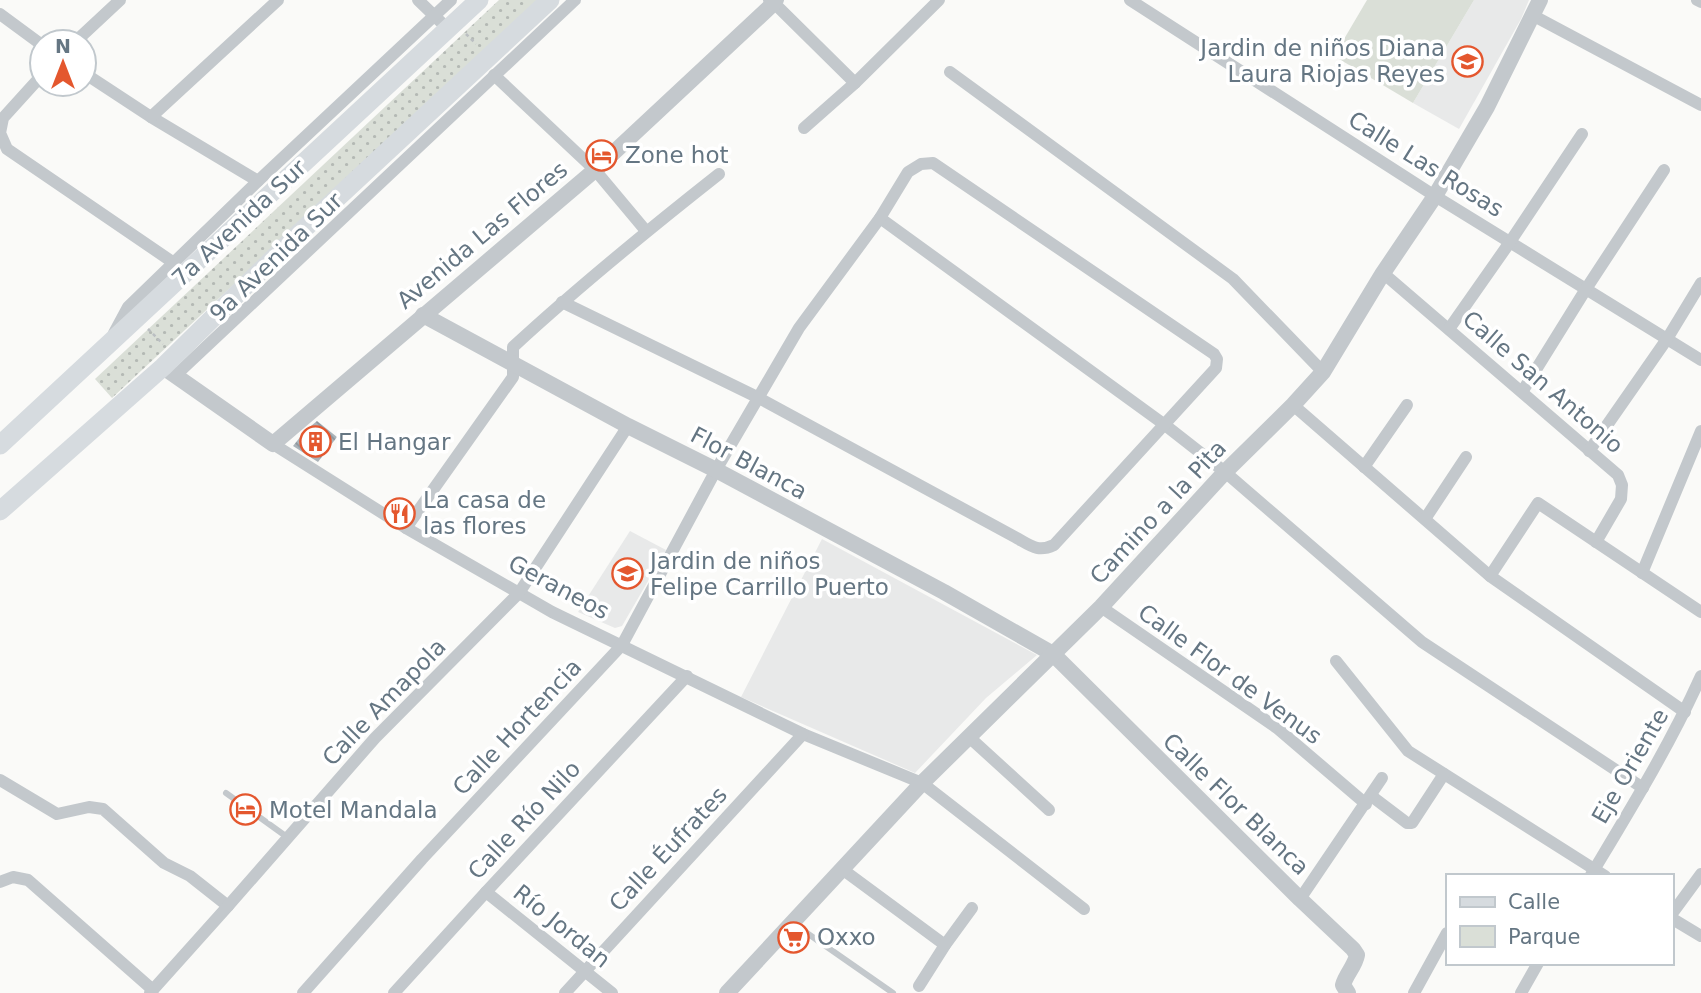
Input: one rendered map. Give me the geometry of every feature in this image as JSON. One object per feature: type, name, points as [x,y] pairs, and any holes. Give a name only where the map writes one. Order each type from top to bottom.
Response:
[{"type":"main road","name":"7a Avenida Sur","points":[[0,445],[106,349],[446,22],[478,0]]},
{"type":"main road","points":[[547,26],[551,0]]},
{"type":"main road","name":"9a Avenida Sur","points":[[0,511],[171,366],[294,238],[491,66],[551,0]]},
{"type":"street","points":[[90,28],[120,0]]},
{"type":"street","points":[[151,117],[278,0]]},
{"type":"street","points":[[418,0],[446,22]]},
{"type":"street","points":[[106,349],[128,307],[258,181],[446,22],[451,0]]},
{"type":"street","points":[[575,0],[547,26],[491,66],[595,170],[646,232]]},
{"type":"street","points":[[804,128],[855,83],[940,0]]},
{"type":"street","name":"Calle Las Rosas","points":[[1130,0],[1435,196],[1701,360]]},
{"type":"street","name":"Camino a la Pita","points":[[728,993],[922,783],[1101,607],[1225,472],[1323,372],[1488,107],[1540,0]]},
{"type":"street","points":[[774,1],[855,83]]},
{"type":"street","name":"Avenida Las Flores","points":[[273,444],[595,170],[774,1]]},
{"type":"street","points":[[0,14],[28,35]]},
{"type":"street","points":[[1534,16],[1701,105]]},
{"type":"street","points":[[950,72],[1233,279],[1323,372]]},
{"type":"street","points":[[98,83],[258,181]]},
{"type":"street","points":[[28,90],[3,118],[0,133],[7,149],[174,262]]},
{"type":"street","points":[[1449,329],[1583,134]]},
{"type":"street","name":"Calle Hortencia","points":[[303,993],[422,859],[622,646],[716,470],[799,328],[880,218],[908,172],[920,164],[933,163],[1214,354],[1217,359],[1216,368],[1165,425]]},
{"type":"street","points":[[1522,392],[1664,170]]},
{"type":"street","points":[[406,528],[513,377],[513,347],[562,302],[719,174]]},
{"type":"street","points":[[880,218],[1165,425],[1225,472],[1422,642],[1643,788]]},
{"type":"street","name":"Calle San Antonio","points":[[1383,273],[1618,475],[1622,485],[1621,499],[1597,542]]},
{"type":"street","points":[[1590,451],[1667,339],[1701,283]]},
{"type":"street","points":[[562,302],[757,397],[1024,542],[1044,550],[1054,545],[1165,425]]},
{"type":"street","name":"Flor Blanca","points":[[423,315],[944,592],[1053,654]]},
{"type":"street","name":"Geraneos","points":[[171,366],[273,444],[406,528],[552,612],[803,734],[922,783],[1084,909]]},
{"type":"street","points":[[1293,405],[1490,576],[1685,712]]},
{"type":"street","points":[[1364,467],[1406,405]]},
{"type":"street","name":"Calle Amapola","points":[[151,991],[375,738],[519,593],[628,426]]},
{"type":"street","points":[[1642,573],[1701,431]]},
{"type":"street","points":[[1425,519],[1466,457]]},
{"type":"street","points":[[1490,576],[1538,503],[1701,612]]},
{"type":"street","name":"Calle Flor de Venus","points":[[1101,607],[1277,728],[1368,801],[1374,798],[1407,823],[1412,823],[1444,774]]},
{"type":"street","name":"Calle Flor Blanca","points":[[1053,654],[1353,949],[1357,955],[1356,963],[1343,985],[1348,993]]},
{"type":"street","points":[[1336,661],[1408,751],[1597,873]]},
{"type":"street","name":"Calle Río Nilo","points":[[394,993],[687,676]]},
{"type":"street","name":"Eje Oriente","points":[[1597,873],[1685,712],[1701,676]]},
{"type":"street","name":"Calle Éufrates","points":[[565,993],[803,734]]},
{"type":"street","points":[[970,737],[1049,810]]},
{"type":"street","points":[[1300,899],[1382,778]]},
{"type":"street","points":[[0,780],[57,814],[89,807],[103,809],[164,863],[190,876],[228,906]]},
{"type":"street","points":[[842,869],[945,945]]},
{"type":"street","points":[[1673,913],[1701,874]]},
{"type":"street","points":[[0,882],[13,877],[28,880],[151,991]]},
{"type":"street","name":"Río Jordan","points":[[486,892],[612,993]]},
{"type":"street","points":[[919,986],[972,908]]},
{"type":"street","points":[[1673,917],[1701,936]]},
{"type":"street","points":[[1414,993],[1446,935]]},
{"type":"street","points":[[1521,993],[1537,965]]},
{"type":"lane","points":[[226,793],[287,838]]},
{"type":"lane","points":[[792,923],[893,993]]},
{"type":"path","points":[[446,22],[491,66]]},
{"type":"path","points":[[138,318],[171,366]]},
{"type":"shaded area","name":"Jardin de niños Diana Laura Riojas Reyes","points":[[1474,0],[1529,0],[1459,129],[1413,103]]},
{"type":"shaded area","name":"Jardin de niños Felipe Carrillo Puerto","points":[[630,531],[666,550],[622,626],[615,628],[578,612]]},
{"type":"shaded area","points":[[822,539],[1037,655],[986,698],[915,773],[741,697]]},
{"type":"green space","points":[[499,0],[539,0],[112,398],[95,379]]},
{"type":"green space","points":[[1367,0],[1474,0],[1413,103],[1334,56]]},
{"type":"building","name":"El Hangar","points":[[317,421],[337,437],[318,462],[293,446]]},
{"type":"place","name":"Jardin de niños Diana Laura Riojas Reyes","points":[[1468,61]]},
{"type":"place","name":"Zone hot","points":[[602,155]]},
{"type":"place","name":"El Hangar","points":[[315,442]]},
{"type":"place","name":"La casa de las flores","points":[[400,513]]},
{"type":"place","name":"Jardin de niños Felipe Carrillo Puerto","points":[[627,574]]},
{"type":"place","name":"Motel Mandala","points":[[246,810]]},
{"type":"place","name":"Oxxo","points":[[794,937]]}]
